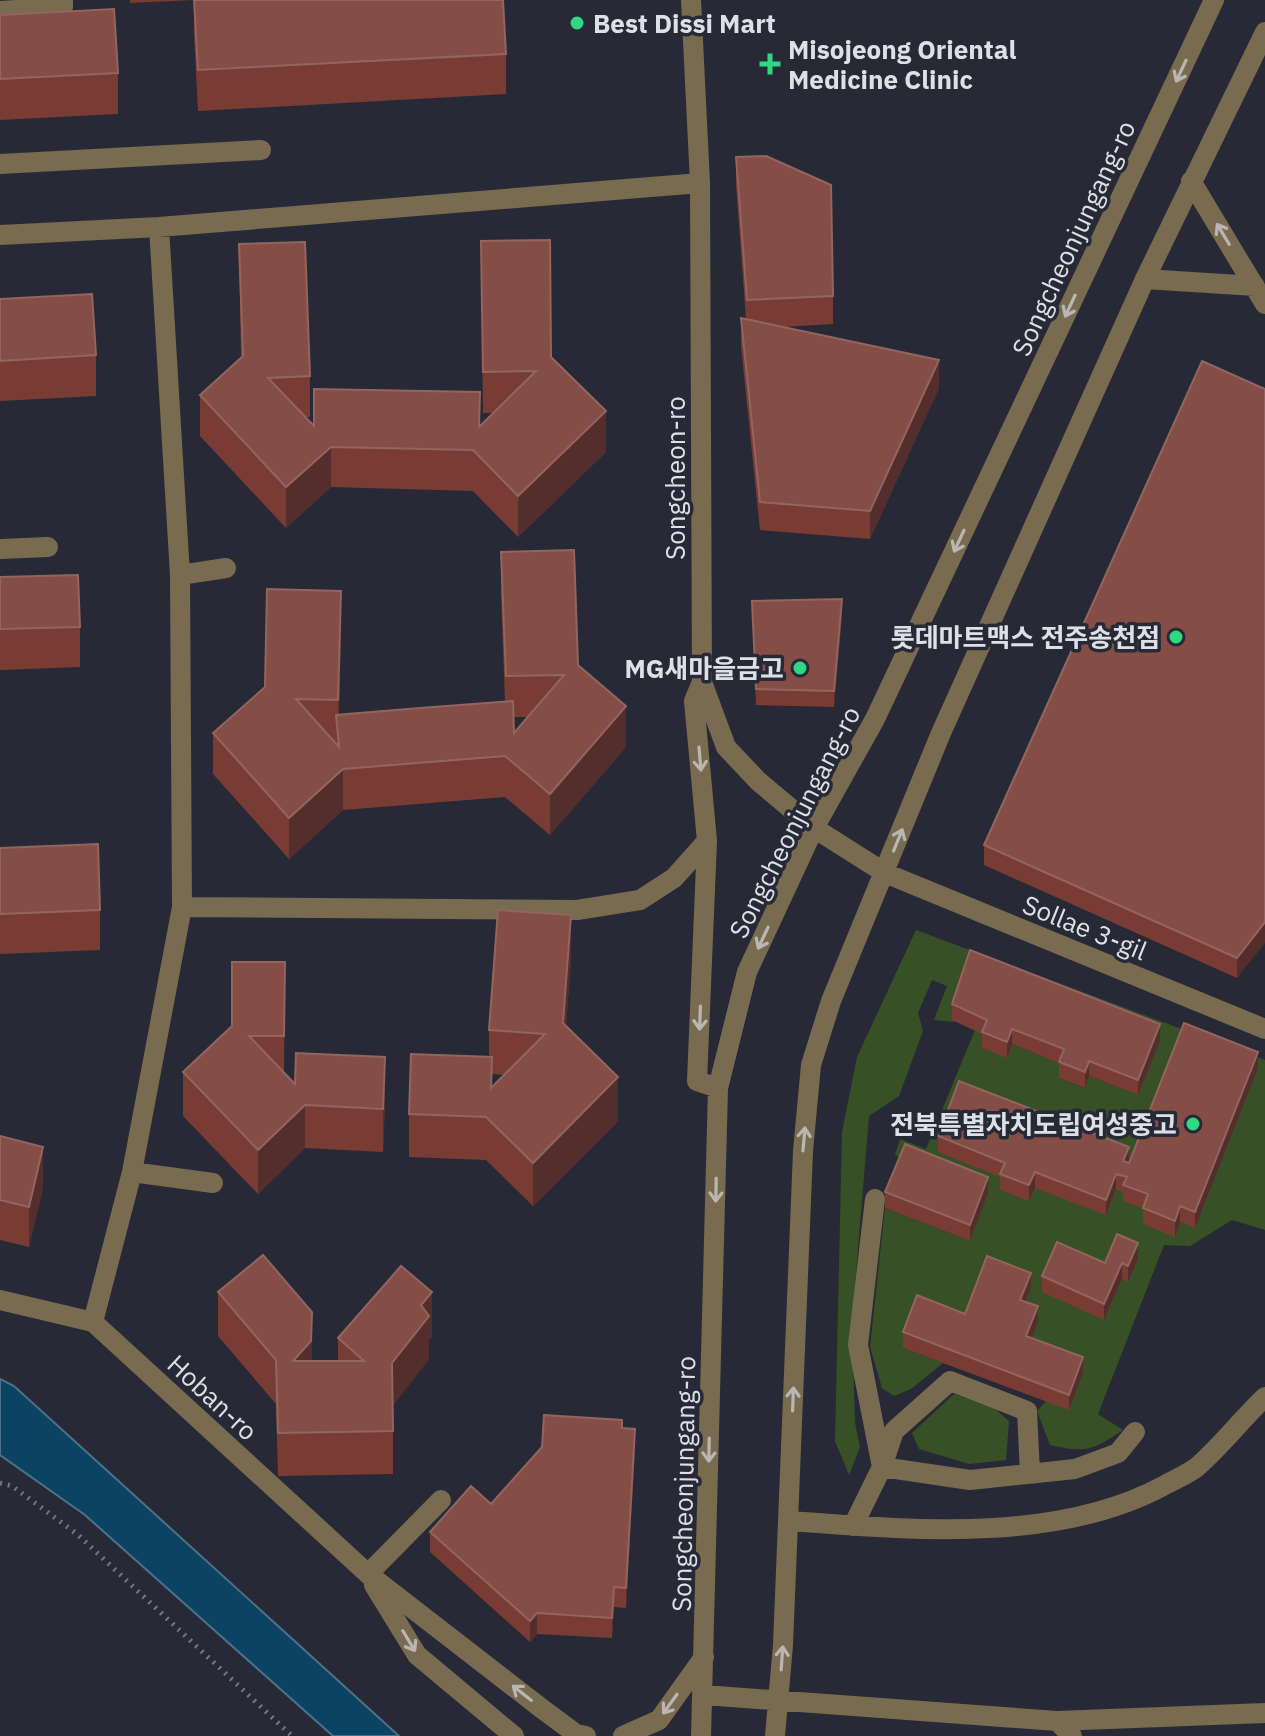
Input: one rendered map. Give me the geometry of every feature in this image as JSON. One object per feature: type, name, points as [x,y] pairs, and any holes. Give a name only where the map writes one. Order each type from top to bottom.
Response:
[{"type":"street","points":[[0,11],[63,7],[63,0]]},
{"type":"street","name":"Songcheon-ro","points":[[691,0],[700,183],[702,682],[726,747],[758,781],[814,828],[885,873]]},
{"type":"street","name":"Songcheonjungang-ro","points":[[701,1736],[718,1088],[747,972],[814,828],[875,719],[1214,0]]},
{"type":"street","points":[[775,1736],[789,1521],[803,1151],[811,1065],[831,1001],[941,733],[1145,279],[1265,32]]},
{"type":"street","points":[[0,164],[261,150]]},
{"type":"street","points":[[1191,181],[1260,295]]},
{"type":"street","points":[[0,235],[159,227],[700,183]]},
{"type":"street","points":[[93,1322],[132,1172],[182,907],[180,575],[159,227]]},
{"type":"street","points":[[1145,279],[1260,295]]},
{"type":"street","points":[[0,549],[48,547]]},
{"type":"street","points":[[180,575],[226,568]]},
{"type":"street","points":[[702,682],[694,701],[707,841],[697,1081],[718,1088]]},
{"type":"street","points":[[182,907],[577,910],[640,900],[674,878],[707,841]]},
{"type":"street","name":"Sollae 3-gil","points":[[885,873],[1265,1028]]},
{"type":"street","points":[[132,1172],[213,1183]]},
{"type":"street","points":[[875,1199],[858,1345],[882,1467]]},
{"type":"street","name":"Hoban-ro","points":[[0,1300],[93,1322],[368,1574],[541,1708],[576,1734],[586,1736]]},
{"type":"street","points":[[853,1526],[882,1467],[894,1431],[950,1381],[1027,1411],[1030,1473]]},
{"type":"street","points":[[789,1521],[853,1526],[1001,1526],[1072,1520],[1132,1503],[1196,1468],[1265,1397]]},
{"type":"street","points":[[882,1467],[970,1480],[1075,1469],[1118,1453],[1135,1432]]},
{"type":"street","points":[[368,1574],[441,1500]]},
{"type":"street","name":"Hoban-ro","points":[[368,1574],[417,1655],[514,1736]]},
{"type":"street","points":[[623,1736],[659,1720],[704,1657]]},
{"type":"street","points":[[704,1695],[1057,1721],[1265,1713]]},
{"type":"street","points":[[1057,1721],[1072,1736]]},
{"type":"path","points":[[0,1483],[12,1486],[77,1534],[292,1736]]},
{"type":"green space","points":[[916,930],[1265,1060],[1265,1230],[1232,1220],[1190,1246],[1164,1245],[1098,1414],[1123,1430],[1096,1446],[1072,1449],[1050,1445],[1037,1411],[1046,1401],[1026,1352],[1037,1323],[965,1329],[903,1348],[943,1363],[911,1389],[894,1396],[882,1388],[870,1347],[885,1208],[970,1241],[905,1160],[895,1155],[900,1139],[926,1149],[975,1030],[987,1036],[982,1048],[1007,1057],[1012,1044],[1064,1065],[1059,1078],[1084,1088],[1089,1076],[1138,1095],[1160,1040],[934,1020],[947,986],[932,980],[918,1013],[923,1031],[899,1096],[869,1116],[852,1321],[855,1423],[860,1447],[849,1475],[835,1441],[842,1132],[857,1057]]},
{"type":"green space","points":[[954,1394],[995,1409],[1009,1421],[1006,1460],[969,1464],[919,1449],[912,1433]]},
{"type":"water","points":[[0,1379],[14,1386],[399,1736],[333,1736],[85,1515],[0,1455]]},
{"type":"building","points":[[194,0],[503,0],[506,54],[198,70]]},
{"type":"building","points":[[114,9],[118,73],[0,79],[0,15]]},
{"type":"building","points":[[766,156],[831,185],[833,296],[747,300],[736,157]]},
{"type":"building","points":[[550,240],[551,357],[606,411],[518,496],[473,450],[331,447],[286,487],[200,395],[243,356],[239,244],[305,242],[310,376],[268,378],[314,426],[314,389],[480,392],[479,427],[536,371],[483,372],[481,241]]},
{"type":"building","points":[[92,294],[96,355],[0,361],[0,299]]},
{"type":"building","points":[[741,318],[939,360],[870,511],[760,502]]},
{"type":"building","name":"롯데마트맥스 전주송천점","points":[[1202,361],[1265,389],[1265,922],[1237,958],[984,845]]},
{"type":"building","points":[[574,550],[578,665],[626,706],[550,794],[505,756],[343,769],[289,818],[213,733],[265,687],[267,589],[341,591],[338,700],[296,699],[339,747],[336,715],[420,708],[513,701],[514,733],[564,675],[506,676],[501,552]]},
{"type":"building","points":[[78,575],[80,627],[0,629],[0,577]]},
{"type":"building","points":[[842,599],[834,691],[756,689],[752,601]]},
{"type":"building","points":[[98,844],[100,910],[0,914],[0,848]]},
{"type":"building","points":[[498,910],[571,915],[563,1023],[618,1077],[533,1163],[486,1117],[409,1114],[411,1054],[492,1057],[491,1088],[545,1034],[489,1030]]},
{"type":"building","name":"전북특별자치도립여성중고","points":[[970,950],[1160,1024],[1138,1080],[1089,1061],[1085,1072],[1059,1062],[1064,1049],[1012,1029],[1007,1042],[982,1032],[987,1020],[952,1004]]},
{"type":"building","points":[[232,962],[285,962],[284,1036],[249,1036],[295,1084],[296,1053],[385,1057],[383,1109],[305,1105],[258,1150],[183,1072],[232,1026]]},
{"type":"building","name":"전북특별자치도립여성중고","points":[[1184,1023],[1258,1052],[1195,1212],[1180,1206],[1175,1221],[1143,1208],[1148,1194],[1123,1185],[1127,1177],[1116,1174],[1106,1200],[1035,1172],[1029,1185],[1000,1174],[1005,1163],[938,1136],[959,1081],[1129,1147],[1123,1161],[1129,1163]]},
{"type":"building","points":[[0,1136],[43,1147],[29,1207],[0,1200]]},
{"type":"building","name":"전북특별자치도립여성중고","points":[[905,1144],[988,1177],[970,1225],[885,1192]]},
{"type":"building","points":[[1117,1234],[1138,1243],[1128,1266],[1122,1263],[1104,1304],[1042,1276],[1057,1242],[1105,1263]]},
{"type":"building","points":[[263,1255],[312,1312],[311,1341],[293,1361],[364,1361],[338,1338],[401,1266],[432,1292],[421,1305],[429,1316],[392,1363],[393,1431],[278,1433],[276,1360],[218,1292]]},
{"type":"building","points":[[987,1256],[1031,1273],[1020,1300],[1038,1306],[1026,1336],[1083,1357],[1069,1395],[903,1332],[917,1295],[965,1314]]},
{"type":"building","points":[[544,1415],[622,1420],[622,1428],[635,1429],[626,1588],[614,1587],[612,1618],[537,1613],[530,1621],[430,1532],[471,1486],[491,1504],[542,1447]]},
{"type":"place","name":"Best Dissi Mart","points":[[577,23]]},
{"type":"place","name":"Misojeong Oriental Medicine Clinic","points":[[770,64]]},
{"type":"place","name":"롯데마트맥스 전주송천점","points":[[1176,637]]},
{"type":"place","name":"MG새마을금고","points":[[800,668]]},
{"type":"place","name":"전북특별자치도립여성중고","points":[[1193,1124]]}]
